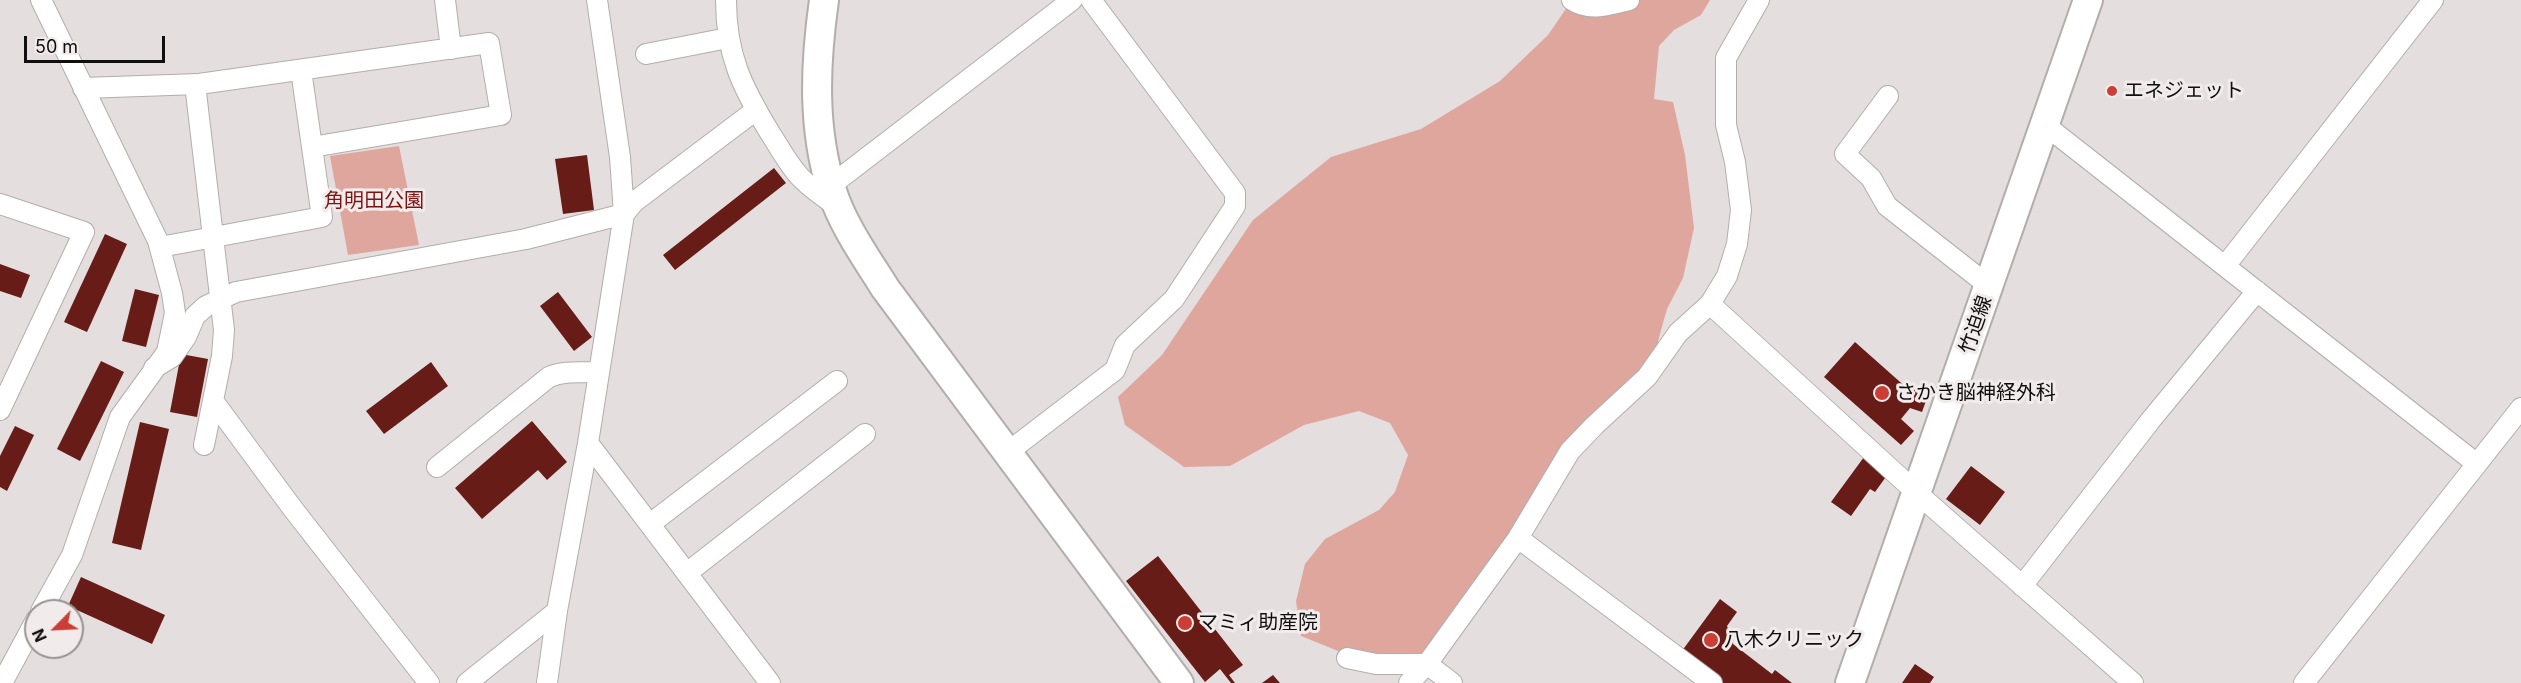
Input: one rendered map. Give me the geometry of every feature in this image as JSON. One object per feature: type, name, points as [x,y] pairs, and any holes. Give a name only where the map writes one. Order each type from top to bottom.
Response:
[{"type":"street","points":[[40,0],[160,247],[175,313],[167,352],[120,417],[72,555],[48,599]]},
{"type":"street","points":[[445,0],[451,49]]},
{"type":"street","points":[[547,683],[624,214],[620,158],[597,0]]},
{"type":"street","points":[[726,0],[728,38],[739,78],[756,110],[800,177],[816,192],[834,196]]},
{"type":"street","points":[[824,0],[817,48],[815,101],[834,196],[865,256],[885,288],[1179,683]]},
{"type":"street","points":[[834,196],[1072,0]]},
{"type":"street","points":[[1008,452],[1115,370],[1125,345],[1174,299],[1235,206],[1234,193],[1091,0]]},
{"type":"street","points":[[1572,0],[1580,5],[1596,8],[1629,0]]},
{"type":"street","points":[[1409,683],[1427,664],[1518,538],[1570,452],[1595,425],[1647,377],[1678,333],[1710,304],[1727,276],[1734,257],[1741,210],[1735,162],[1726,126],[1726,58],[1759,0]]},
{"type":"street","name":"竹迫線","points":[[1851,683],[2088,0]]},
{"type":"street","points":[[2225,266],[2433,0]]},
{"type":"street","points":[[646,54],[728,38]]},
{"type":"street","points":[[83,88],[195,84],[489,43],[501,115],[312,147]]},
{"type":"street","points":[[160,247],[322,217],[301,70]]},
{"type":"street","points":[[195,84],[224,330],[222,356],[204,445]]},
{"type":"street","points":[[1888,96],[1845,154],[1871,178],[1887,206],[1989,286]]},
{"type":"street","points":[[154,368],[172,357],[186,337],[195,316],[221,298],[236,292],[526,238],[624,214],[634,202],[756,110]]},
{"type":"street","points":[[2045,124],[2477,464]]},
{"type":"street","points":[[0,204],[84,232],[0,410]]},
{"type":"street","points":[[2022,586],[2150,421],[2257,291]]},
{"type":"street","points":[[1710,304],[1917,493],[2133,683]]},
{"type":"street","points":[[437,467],[549,377],[566,371],[575,374],[598,372]]},
{"type":"street","points":[[650,524],[837,381]]},
{"type":"street","points":[[214,402],[293,509],[429,683]]},
{"type":"street","points":[[2304,683],[2521,408]]},
{"type":"street","points":[[687,573],[866,435]]},
{"type":"street","points":[[588,443],[770,683]]},
{"type":"street","points":[[1518,538],[1712,683]]},
{"type":"street","points":[[467,683],[557,611]]},
{"type":"street","points":[[2,683],[24,643]]},
{"type":"street","points":[[1347,658],[1376,664],[1427,664],[1452,683]]},
{"type":"green space","points":[[1572,0],[1710,0],[1701,15],[1674,30],[1659,46],[1654,99],[1673,102],[1685,155],[1694,228],[1683,278],[1667,309],[1658,341],[1661,349],[1491,566],[1436,646],[1415,659],[1343,653],[1301,636],[1296,601],[1305,564],[1325,539],[1379,510],[1395,492],[1408,455],[1390,423],[1359,411],[1304,425],[1230,466],[1184,467],[1125,425],[1118,397],[1162,355],[1253,220],[1331,157],[1421,129],[1500,81],[1548,35]]},
{"type":"green space","name":"角明田公園","points":[[399,146],[419,245],[348,255],[330,156]]},
{"type":"building","points":[[587,155],[594,210],[563,214],[555,159]]},
{"type":"building","points":[[774,168],[786,183],[675,270],[663,255]]},
{"type":"building","points":[[105,234],[127,244],[87,332],[64,322]]},
{"type":"building","points":[[0,264],[30,275],[21,298],[0,291]]},
{"type":"building","points":[[135,289],[159,295],[146,347],[122,341]]},
{"type":"building","points":[[558,292],[592,337],[574,351],[540,306]]},
{"type":"building","name":"さかき脳神経外科","points":[[1855,342],[1908,389],[1916,388],[1927,398],[1922,412],[1910,408],[1901,419],[1914,431],[1901,445],[1824,377]]},
{"type":"building","points":[[181,354],[208,359],[197,417],[170,412]]},
{"type":"building","points":[[101,361],[124,372],[80,461],[57,449]]},
{"type":"building","points":[[431,362],[448,386],[384,434],[366,411]]},
{"type":"building","points":[[532,421],[567,462],[547,480],[538,470],[482,519],[455,488]]},
{"type":"building","points":[[140,422],[169,429],[141,550],[112,543]]},
{"type":"building","points":[[15,426],[34,435],[7,491],[0,487],[0,456]]},
{"type":"building","points":[[1864,457],[1888,474],[1875,492],[1870,489],[1851,516],[1831,502]]},
{"type":"building","points":[[1971,466],[2005,492],[1980,525],[1946,499]]},
{"type":"building","name":"マミィ助産院","points":[[1158,556],[1243,665],[1229,675],[1235,683],[1231,683],[1220,669],[1205,682],[1126,581]]},
{"type":"building","points":[[81,577],[165,615],[152,644],[84,613],[84,599],[71,599]]},
{"type":"building","name":"八木クリニック","points":[[1720,599],[1737,612],[1727,626],[1733,644],[1772,674],[1775,670],[1792,683],[1717,683],[1679,655]]},
{"type":"building","points":[[1915,664],[1934,677],[1930,683],[1902,683]]},
{"type":"building","name":"マミィ助産院","points":[[1273,675],[1280,683],[1262,683]]},
{"type":"place","name":"エネジェット","points":[[2112,91]]},
{"type":"place","name":"さかき脳神経外科","points":[[1882,393]]},
{"type":"place","name":"マミィ助産院","points":[[1185,623]]},
{"type":"place","name":"八木クリニック","points":[[1711,640]]}]
